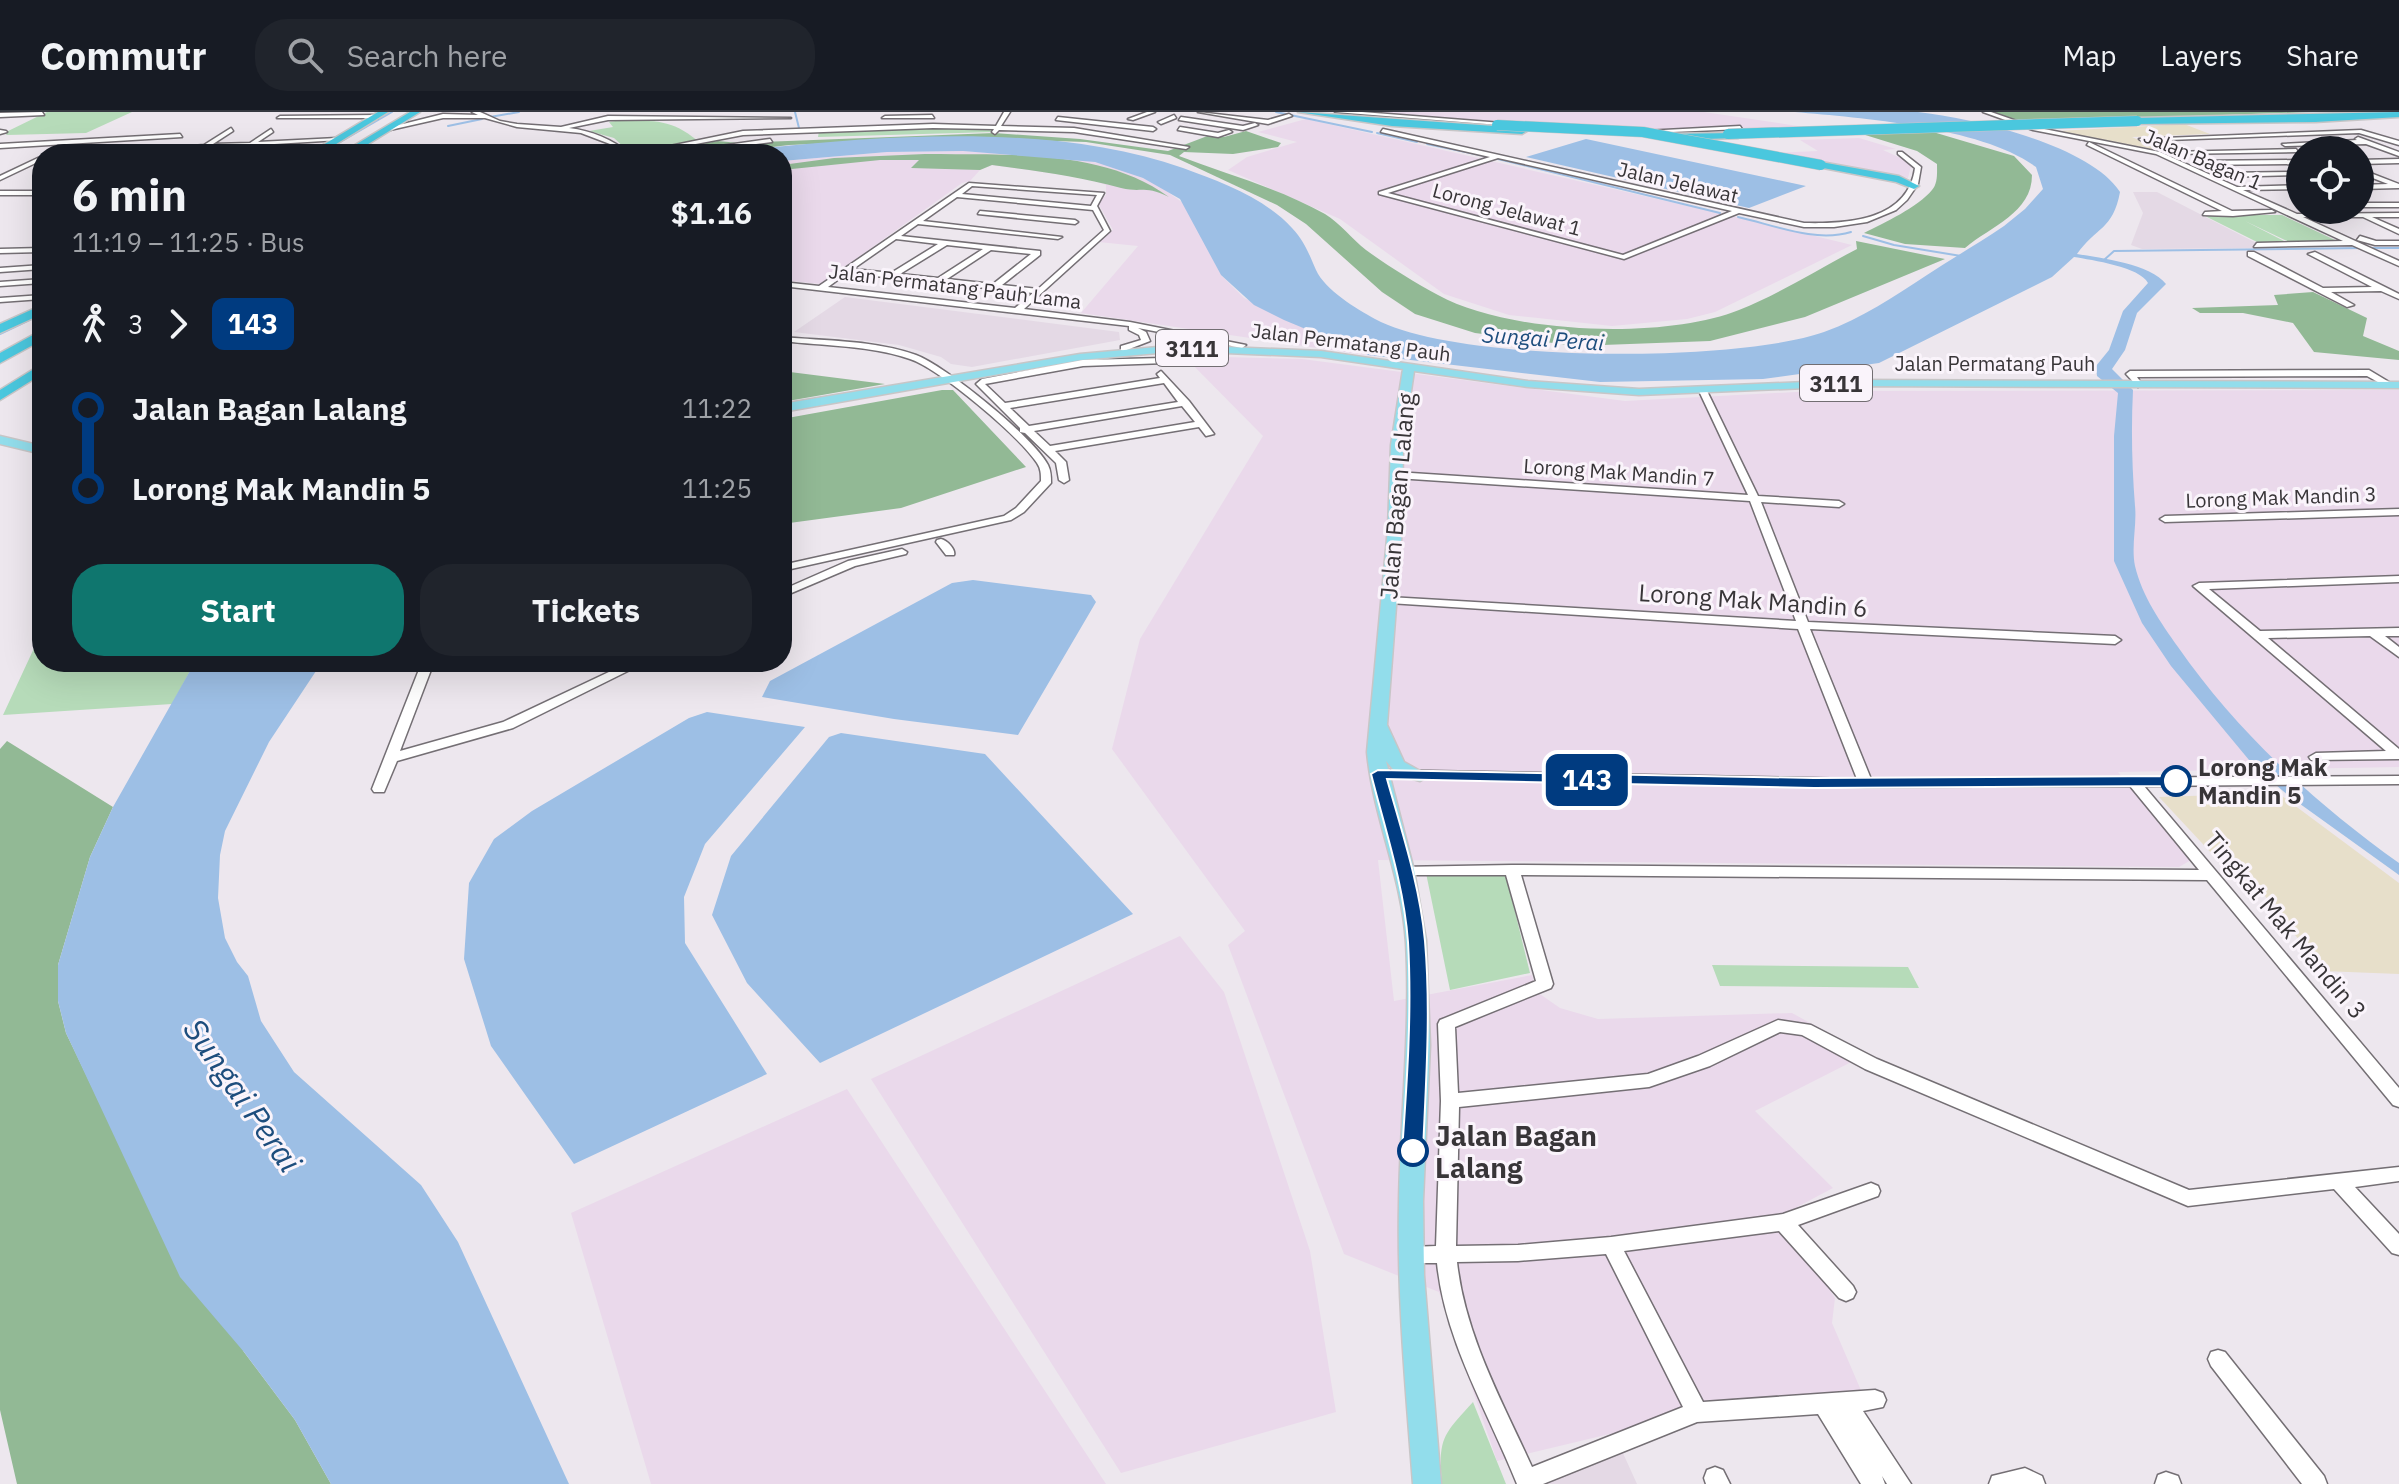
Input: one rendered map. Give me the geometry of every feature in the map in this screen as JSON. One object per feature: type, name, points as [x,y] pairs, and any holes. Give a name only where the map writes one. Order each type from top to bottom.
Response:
[{"type":"highway","points":[[354,144],[408,112]]},
{"type":"highway","points":[[362,144],[416,112]]},
{"type":"highway","points":[[402,121],[424,112]]},
{"type":"highway","points":[[1302,112],[1393,122],[1544,132],[1651,137],[1734,133]]},
{"type":"highway","points":[[1316,112],[1393,122],[1629,134],[2399,116]]},
{"type":"highway","points":[[331,144],[380,114]]},
{"type":"highway","points":[[1292,114],[1383,131]]},
{"type":"highway","points":[[2139,122],[2235,125],[2322,123],[2399,116]]},
{"type":"highway","points":[[1393,122],[1419,123]]},
{"type":"highway","points":[[1393,122],[1643,132],[1915,182]]},
{"type":"highway","points":[[1519,133],[1544,132]]},
{"type":"highway","points":[[342,144],[357,142]]},
{"type":"highway","points":[[0,329],[32,314]]},
{"type":"highway","points":[[0,351],[32,333]]},
{"type":"highway","points":[[0,359],[32,340]]},
{"type":"highway","points":[[3,393],[32,374]]},
{"type":"main road","points":[[946,378],[979,377],[1124,348],[1242,345],[1321,354]]},
{"type":"main road","name":"Jalan Permatang Pauh","points":[[979,377],[1080,357],[1153,350],[1231,348],[1321,354],[1570,388],[1703,391],[1829,383],[2394,385]]},
{"type":"main road","name":"Jalan Bagan Lalang","points":[[1409,367],[1400,420],[1376,752],[1378,774],[1404,870],[1416,940],[1419,1045],[1411,1255],[1427,1484]]},
{"type":"main road","points":[[792,406],[946,378],[979,377]]},
{"type":"main road","points":[[0,433],[32,440]]},
{"type":"main road","points":[[0,440],[32,448]]},
{"type":"main road","points":[[1378,721],[1397,767],[1420,776]]},
{"type":"street","points":[[292,112],[280,118],[380,114]]},
{"type":"street","points":[[475,112],[491,118]]},
{"type":"street","points":[[634,112],[764,118],[786,114]]},
{"type":"street","points":[[1131,119],[1152,112],[1243,128],[1255,125],[1191,115]]},
{"type":"street","points":[[1161,122],[1201,112],[1268,122],[1292,114]]},
{"type":"street","points":[[1233,112],[1279,119]]},
{"type":"street","points":[[1267,112],[1292,114]]},
{"type":"street","points":[[1338,112],[1419,123],[1734,133]]},
{"type":"street","points":[[1419,123],[1436,112]]},
{"type":"street","name":"Jalan Bagan 1","points":[[1986,112],[2033,128],[2144,149],[2286,211]]},
{"type":"street","points":[[0,115],[42,114]]},
{"type":"street","points":[[564,127],[608,118],[786,114]]},
{"type":"street","points":[[786,114],[792,131]]},
{"type":"street","points":[[390,128],[443,116],[469,115],[512,123],[564,127],[604,136],[614,144]]},
{"type":"street","points":[[989,117],[1005,115]]},
{"type":"street","points":[[758,144],[809,138],[994,133],[1005,115]]},
{"type":"street","points":[[870,118],[939,117]]},
{"type":"street","points":[[1088,121],[1098,117]]},
{"type":"street","points":[[764,118],[766,132]]},
{"type":"street","points":[[1131,137],[1178,118]]},
{"type":"street","points":[[1049,119],[1153,129]]},
{"type":"street","points":[[824,121],[827,129]]},
{"type":"street","points":[[1153,139],[1200,122]]},
{"type":"street","points":[[0,124],[22,123]]},
{"type":"street","points":[[687,144],[766,132],[997,126],[1074,130],[1185,145],[1229,132],[1190,125]]},
{"type":"street","points":[[330,144],[341,129]]},
{"type":"street","points":[[1180,129],[1214,134]]},
{"type":"street","points":[[167,144],[188,130]]},
{"type":"street","points":[[209,144],[231,130]]},
{"type":"street","points":[[809,138],[815,130]]},
{"type":"street","points":[[253,144],[271,131]]},
{"type":"street","points":[[1168,141],[1196,131]]},
{"type":"street","name":"Jalan Jelawat","points":[[1383,131],[1796,225],[1851,226],[1887,210],[1915,182]]},
{"type":"street","points":[[2178,137],[2367,131],[2399,143]]},
{"type":"street","points":[[2340,132],[2351,136]]},
{"type":"street","points":[[5,133],[0,143],[180,136]]},
{"type":"street","points":[[2256,134],[2286,147]]},
{"type":"street","points":[[39,143],[57,135]]},
{"type":"street","points":[[2218,135],[2255,151]]},
{"type":"street","points":[[2178,137],[2213,152]]},
{"type":"street","name":"Jalan Bagan 1","points":[[2178,137],[2142,139],[2286,206]]},
{"type":"street","points":[[2076,144],[2143,152],[2272,212],[2205,214]]},
{"type":"street","points":[[2089,144],[2233,214]]},
{"type":"street","points":[[2281,145],[2286,145]]},
{"type":"street","points":[[2374,145],[2399,154]]},
{"type":"street","points":[[2172,152],[2286,152]]},
{"type":"street","points":[[1900,153],[1916,163],[1915,182]]},
{"type":"street","name":"Lorong Jelawat 1","points":[[1497,157],[1381,193],[1624,257],[1737,212]]},
{"type":"street","points":[[2374,162],[2399,161]]},
{"type":"street","points":[[2195,163],[2286,162]]},
{"type":"street","points":[[0,178],[32,163]]},
{"type":"street","points":[[2265,163],[2286,172]]},
{"type":"street","points":[[24,167],[32,167]]},
{"type":"street","points":[[2374,172],[2388,173]]},
{"type":"street","points":[[2156,176],[2196,175]]},
{"type":"street","points":[[2221,175],[2286,176]]},
{"type":"street","points":[[2374,177],[2397,188]]},
{"type":"street","points":[[824,286],[971,184],[1101,193],[1094,208]]},
{"type":"street","points":[[2374,187],[2397,188]]},
{"type":"street","points":[[2224,188],[2286,188]]},
{"type":"street","points":[[0,193],[32,193]]},
{"type":"street","points":[[0,202],[17,193]]},
{"type":"street","points":[[956,195],[1094,208]]},
{"type":"street","points":[[960,227],[1001,199]]},
{"type":"street","points":[[2374,203],[2380,205]]},
{"type":"street","points":[[2374,205],[2399,205]]},
{"type":"street","points":[[1016,312],[1108,230],[1094,208]]},
{"type":"street","points":[[980,213],[1075,222]]},
{"type":"street","points":[[2374,215],[2399,215]]},
{"type":"street","points":[[2374,221],[2399,232]]},
{"type":"street","points":[[917,222],[1058,237]]},
{"type":"street","name":"Jalan Bagan 1","points":[[2314,224],[2399,264]]},
{"type":"street","name":"Jalan Bagan 1","points":[[2329,224],[2375,243],[2399,243]]},
{"type":"street","points":[[895,237],[1037,253],[994,287]]},
{"type":"street","points":[[892,276],[945,243]]},
{"type":"street","points":[[2257,245],[2357,244]]},
{"type":"street","points":[[0,247],[32,249]]},
{"type":"street","points":[[939,281],[989,248]]},
{"type":"street","points":[[2251,254],[2350,305]]},
{"type":"street","points":[[2312,254],[2399,297]]},
{"type":"street","points":[[0,270],[32,268]]},
{"type":"street","points":[[846,271],[1039,291]]},
{"type":"street","points":[[0,284],[32,282]]},
{"type":"street","name":"Jalan Permatang Pauh Lama","points":[[792,284],[1124,324],[1242,345]]},
{"type":"street","points":[[824,286],[1025,304]]},
{"type":"street","points":[[2320,290],[2399,288]]},
{"type":"street","points":[[0,300],[32,298]]},
{"type":"street","points":[[1124,324],[1143,334],[1146,341],[1124,348]]},
{"type":"street","points":[[792,337],[893,352],[917,359],[987,409],[1011,432],[1044,465],[1046,483],[1015,514],[792,566]]},
{"type":"street","points":[[979,377],[984,381],[1083,363],[1161,366],[1166,380],[1209,434]]},
{"type":"street","points":[[979,377],[1003,406],[1061,462],[1064,480]]},
{"type":"street","points":[[1003,406],[1166,380]]},
{"type":"street","points":[[1703,391],[1753,499],[1866,783]]},
{"type":"street","points":[[1011,432],[1186,403]]},
{"type":"street","points":[[1049,449],[1201,424]]},
{"type":"street","name":"Lorong Mak Mandin 7","points":[[1396,475],[1839,504]]},
{"type":"street","name":"Lorong Mak Mandin 3","points":[[2165,519],[2399,512]]},
{"type":"street","points":[[792,590],[852,563],[999,529]]},
{"type":"street","points":[[941,542],[950,553]]},
{"type":"street","points":[[2399,579],[2199,586],[2399,755]]},
{"type":"street","name":"Lorong Mak Mandin 6","points":[[1389,600],[2115,640]]},
{"type":"street","points":[[2372,632],[2399,653]]},
{"type":"street","points":[[2255,635],[2399,632]]},
{"type":"street","points":[[379,789],[424,672]]},
{"type":"street","points":[[391,758],[508,725],[619,672]]},
{"type":"street","points":[[2316,757],[2399,755]]},
{"type":"street","points":[[1378,774],[1866,783],[2399,780]]},
{"type":"street","name":"Tingkat Mak Mandin 3","points":[[2134,782],[2399,1100]]},
{"type":"street","points":[[1404,870],[2212,875]]},
{"type":"street","points":[[1512,870],[1545,984],[1446,1024],[1450,1101],[1446,1255],[1447,1280],[1458,1322],[1527,1482],[1697,1412],[1875,1400]]},
{"type":"street","points":[[1450,1101],[1649,1080],[1704,1061],[1778,1026],[1805,1029],[1871,1064],[2188,1198],[2399,1174]]},
{"type":"street","points":[[2339,1182],[2399,1247]]},
{"type":"street","points":[[1411,1255],[1611,1245],[1783,1222],[1871,1191]]},
{"type":"street","points":[[1783,1222],[1846,1292]]},
{"type":"street","points":[[1611,1245],[1697,1412]]},
{"type":"street","points":[[2218,1359],[2316,1484]]},
{"type":"street","points":[[1834,1403],[1874,1484]]},
{"type":"street","points":[[1834,1403],[1900,1484]]},
{"type":"street","points":[[2000,1484],[2025,1479],[2034,1484]]},
{"type":"shaded area","points":[[1329,112],[1704,112],[1811,128],[1663,133]]},
{"type":"shaded area","points":[[1306,119],[1852,245],[1715,312],[1687,319],[1612,326],[1509,315],[1444,294],[1340,219],[1228,170],[1247,157],[1297,142],[1258,132]]},
{"type":"shaded area","points":[[2184,124],[2210,134],[2132,137],[2163,151],[2058,131]]},
{"type":"shaded area","points":[[1859,138],[1896,149],[1883,150],[1907,161],[1911,166],[1908,178],[1770,153],[1818,151],[1800,140]]},
{"type":"shaded area","points":[[963,151],[1080,159],[1112,166],[1155,183],[1186,205],[1221,275],[1244,298],[1360,352],[1379,357],[1081,313],[1138,246],[1099,242],[1113,230],[1098,203],[1106,195],[1106,185],[1085,178],[992,165],[980,170],[970,181],[962,183],[821,284],[792,281],[792,160],[887,152]]},
{"type":"shaded area","points":[[2133,192],[2157,192],[2266,248],[2142,249],[2131,245],[2143,213]]},
{"type":"shaded area","points":[[845,297],[1119,332],[1120,340],[972,367],[951,364],[941,357],[899,345],[794,332]]},
{"type":"shaded area","points":[[1184,356],[1302,359],[1625,401],[1815,391],[2399,390],[2399,767],[2118,772],[2191,860],[2179,867],[1378,860],[1394,1001],[1532,975],[1537,992],[1560,1008],[1598,1019],[1792,1013],[1867,1054],[1755,1111],[1833,1188],[1780,1216],[1835,1298],[1832,1323],[1866,1402],[1697,1413],[1497,1461],[1439,1292],[1344,1254],[1228,945],[1245,931],[1112,749],[1140,639],[1263,436]]},
{"type":"shaded area","points":[[2278,793],[2399,883],[2399,974],[2323,971],[2258,887],[2243,887],[2159,797]]},
{"type":"shaded area","points":[[1180,936],[1224,992],[1310,1251],[1336,1412],[1121,1473],[871,1079]]},
{"type":"shaded area","points":[[847,1089],[1106,1484],[651,1484],[571,1213]]},
{"type":"shaded area","points":[[1622,1451],[1637,1484],[1523,1484]]},
{"type":"green space","points":[[47,112],[132,112],[86,133],[4,133]]},
{"type":"green space","points":[[1992,112],[2313,112],[2017,122]]},
{"type":"green space","points":[[654,121],[680,129],[698,141],[620,144],[614,138],[589,131],[613,127],[609,122]]},
{"type":"green space","points":[[994,127],[993,132],[818,137],[819,131]]},
{"type":"green space","points":[[1246,131],[1281,143],[1278,147],[1233,154],[1184,152],[1179,156],[1308,205],[1330,218],[1392,268],[1438,295],[1468,308],[1544,325],[1630,329],[1708,320],[1754,304],[1784,289],[1857,249],[1856,241],[1945,259],[1805,317],[1710,341],[1576,346],[1475,333],[1415,314],[1382,292],[1306,224],[1277,205],[1170,155],[1086,142],[959,138],[792,145],[702,144],[994,133],[1080,139],[1168,151],[1210,135],[1224,137]]},
{"type":"green space","points":[[1933,132],[2014,156],[2032,175],[2025,199],[2008,218],[1965,248],[1905,244],[1864,233],[1926,196],[1935,184],[1937,164],[1917,151],[1862,134]]},
{"type":"green space","points":[[925,154],[1052,158],[1114,170],[1143,181],[1169,197],[1148,190],[992,165],[980,170],[911,168],[919,160],[880,160],[792,169],[792,164],[834,158]]},
{"type":"green space","points":[[2282,215],[2286,217],[2286,224],[2301,224],[2337,241],[2289,242],[2245,221],[2286,242],[2259,243],[2205,216]]},
{"type":"green space","points":[[2313,292],[2367,318],[2363,336],[2399,351],[2399,360],[2314,352],[2293,323],[2243,313],[2200,313],[2192,308],[2278,305],[2274,295]]},
{"type":"green space","points":[[792,372],[885,384],[792,400]]},
{"type":"green space","points":[[953,390],[1026,467],[901,508],[792,523],[792,417]]},
{"type":"green space","points":[[32,653],[32,672],[190,672],[172,704],[3,715]]},
{"type":"green space","points":[[7,741],[113,807],[90,857],[58,965],[58,1001],[66,1033],[103,1110],[244,1352],[295,1420],[331,1484],[17,1484],[0,1410],[0,749]]},
{"type":"green space","points":[[1426,873],[1506,875],[1530,973],[1450,990]]},
{"type":"green space","points":[[1712,965],[1908,967],[1919,988],[1720,986]]},
{"type":"green space","points":[[1473,1402],[1506,1484],[1442,1484],[1441,1456],[1445,1438]]},
{"type":"water","points":[[1795,112],[1918,112],[1968,120],[2057,148],[2105,175],[2120,192],[2113,214],[2077,254],[2138,267],[2166,284],[2137,313],[2125,350],[2112,369],[2133,390],[2134,558],[2142,588],[2172,638],[2226,708],[2308,791],[2399,863],[2399,875],[2289,796],[2254,766],[2171,666],[2142,623],[2114,561],[2114,436],[2118,393],[2097,376],[2096,366],[2109,350],[2123,311],[2148,283],[2136,273],[2115,265],[2074,257],[2052,277],[1879,363],[1763,379],[1600,382],[1368,355],[1284,320],[1254,305],[1221,275],[1180,199],[1143,178],[1095,162],[963,151],[887,152],[792,160],[792,146],[950,136],[1071,143],[1129,153],[1212,179],[1269,208],[1296,233],[1326,285],[1375,319],[1414,333],[1467,344],[1529,351],[1665,353],[1783,342],[1824,332],[1852,320],[2004,226],[2043,189],[2036,167],[2013,153],[1985,142],[1920,127]]},
{"type":"water","points":[[1586,139],[1806,186],[1749,208],[1526,157]]},
{"type":"water","points":[[973,580],[1091,595],[1096,602],[1018,735],[762,697],[770,681],[792,672],[792,669],[952,583]]},
{"type":"water","name":"Sungai Perai","points":[[189,672],[315,672],[269,742],[225,831],[220,855],[218,898],[225,938],[248,976],[261,1021],[294,1072],[421,1185],[458,1242],[569,1484],[331,1484],[295,1420],[244,1352],[180,1277],[66,1033],[58,1001],[58,965],[90,857],[113,807]]},
{"type":"water","points":[[707,712],[805,727],[705,844],[684,897],[685,943],[767,1074],[574,1164],[491,1046],[464,959],[469,883],[494,839],[532,811],[689,718]]},
{"type":"water","points":[[841,733],[985,754],[1133,914],[820,1063],[747,983],[712,915],[731,856],[829,737]]},
{"type":"waterway","points":[[337,144],[392,112]]},
{"type":"waterway","points":[[479,112],[491,117]]},
{"type":"waterway","points":[[491,117],[519,112]]},
{"type":"waterway","points":[[795,112],[799,128]]},
{"type":"waterway","points":[[1276,112],[1372,132]]},
{"type":"waterway","points":[[448,126],[482,119]]},
{"type":"waterway","points":[[1377,133],[1417,142]]},
{"type":"waterway","points":[[1427,144],[1490,157]]},
{"type":"waterway","points":[[1498,159],[1720,213]]},
{"type":"waterway","points":[[1738,217],[1809,234],[1851,232]]},
{"type":"waterway","points":[[1863,236],[1894,245],[1961,256]]},
{"type":"waterway","points":[[2104,260],[2114,251],[2363,248]]},
{"type":"waterway","points":[[2371,248],[2399,248]]},
{"type":"waterway","points":[[0,334],[32,319]]},
{"type":"bus line","name":"143","points":[[1413,1151],[1419,1045],[1416,940],[1410,896],[1378,774],[1814,783],[2176,781]]},
{"type":"place","name":"Lorong Mak Mandin 5","points":[[2176,781]]},
{"type":"place","name":"Jalan Bagan Lalang","points":[[1413,1151]]}]
